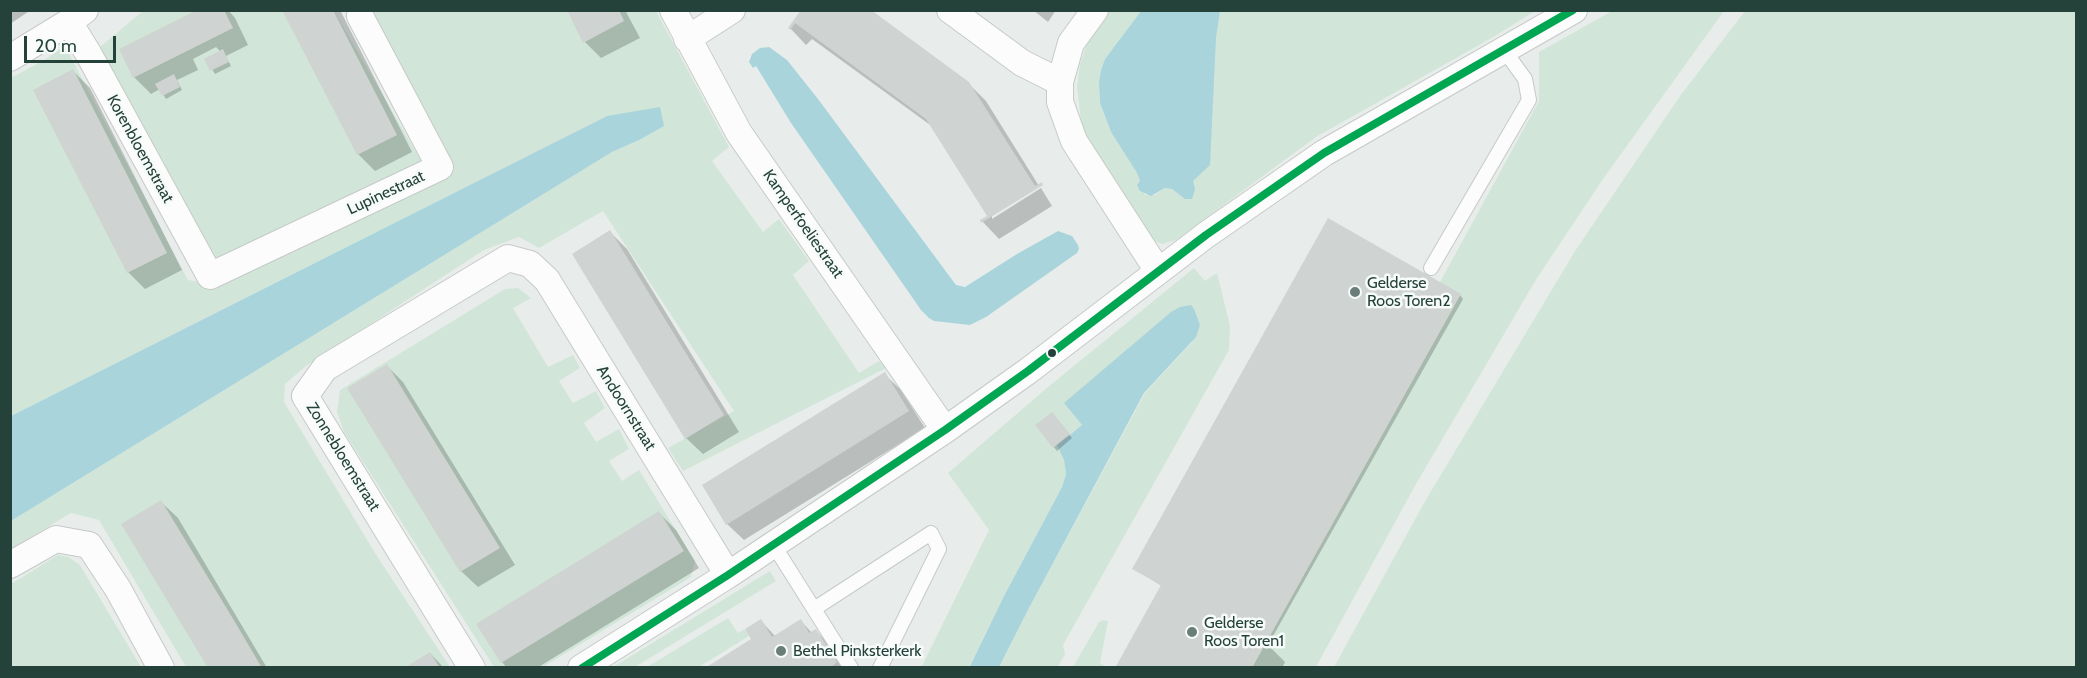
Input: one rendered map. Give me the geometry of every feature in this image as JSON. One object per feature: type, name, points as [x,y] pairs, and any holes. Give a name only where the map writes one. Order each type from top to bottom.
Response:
[{"type":"street","name":"Kamperfoeliestraat","points":[[673,10],[740,133],[945,430]]},
{"type":"street","points":[[687,39],[732,10]]},
{"type":"street","points":[[950,10],[1022,63],[1060,82]]},
{"type":"street","points":[[1095,10],[1071,43],[1060,82],[1060,102],[1074,141],[1158,272]]},
{"type":"street","points":[[581,668],[728,575],[945,430],[1028,371],[1158,272],[1324,153],[1574,10]]},
{"type":"street","points":[[10,58],[77,16]]},
{"type":"street","name":"Korenbloemstraat","points":[[77,16],[88,53],[210,276]]},
{"type":"street","name":"Lupinestraat","points":[[210,276],[440,167],[360,16]]},
{"type":"street","name":"Andoornstraat","points":[[508,258],[530,264],[547,280],[728,575]]},
{"type":"street","name":"Zonnebloemstraat","points":[[472,668],[305,396],[325,368],[508,258]]},
{"type":"street","points":[[10,565],[56,539],[89,545],[118,590],[161,668]]},
{"type":"lane","points":[[1431,268],[1529,100],[1525,79],[1504,50]]},
{"type":"lane","points":[[814,609],[931,533],[939,549],[880,668]]},
{"type":"lane","points":[[773,544],[851,668]]},
{"type":"green space","points":[[143,11],[334,11],[424,166],[219,269],[100,47]]},
{"type":"green space","points":[[368,11],[656,11],[729,147],[712,161],[763,232],[779,219],[809,261],[793,275],[859,373],[879,361],[886,368],[683,471],[668,448],[734,411],[603,211],[539,248],[519,237],[484,250],[306,366],[285,384],[284,402],[375,553],[450,667],[186,667],[99,520],[71,513],[11,549],[11,521],[612,152],[639,140],[607,116],[11,416],[11,78],[65,46],[188,280],[207,283],[447,162]]},
{"type":"green space","points":[[1106,11],[1141,11],[1105,59],[1101,70],[1100,103],[1111,132],[1137,173],[1145,195],[1155,195],[1165,188],[1172,189],[1185,199],[1193,181],[1220,11],[1535,11],[1316,137],[1176,240],[1162,244],[1147,238],[1092,149],[1081,121],[1077,87],[1080,64],[1091,32]]},
{"type":"green space","points":[[1612,11],[1724,11],[1603,179],[1537,278],[1416,484],[1316,667],[1252,667],[1440,282],[1539,101],[1539,52]]},
{"type":"green space","points":[[1745,11],[2076,11],[2076,667],[1334,667],[1424,503],[1575,251],[1680,96]]},
{"type":"green space","points":[[1194,268],[1205,281],[1217,273],[1230,326],[1229,350],[1063,645],[1065,654],[1058,667],[999,667],[1145,393],[1193,341],[1064,403],[1082,425],[1067,436],[1059,446],[1066,474],[1062,487],[969,667],[921,668],[989,530],[948,473],[1048,387]]},
{"type":"green space","points":[[518,288],[531,298],[513,308],[548,367],[573,355],[580,368],[559,381],[573,403],[596,391],[605,408],[584,423],[596,442],[619,429],[629,449],[609,461],[622,481],[639,470],[695,561],[691,577],[543,667],[494,667],[344,432],[337,412],[340,390],[505,289]]},
{"type":"green space","points":[[58,555],[68,557],[80,565],[141,667],[11,667],[11,584]]},
{"type":"green space","points":[[770,571],[776,581],[635,667],[613,667]]},
{"type":"green space","points":[[728,618],[738,633],[745,629],[749,636],[699,667],[647,667]]},
{"type":"green space","points":[[1108,621],[1100,663],[1107,667],[1073,667],[1099,622]]},
{"type":"water","points":[[1141,11],[1220,11],[1216,38],[1210,165],[1193,181],[1195,189],[1192,199],[1185,199],[1172,189],[1165,188],[1151,196],[1140,191],[1137,185],[1140,181],[1137,173],[1111,132],[1100,103],[1099,82],[1105,59]]},
{"type":"water","points":[[769,47],[787,60],[818,99],[956,285],[965,287],[1058,231],[1072,236],[1078,245],[1077,253],[986,317],[970,325],[934,321],[929,318],[921,310],[791,123],[756,66],[753,68],[749,62],[752,54],[760,48]]},
{"type":"water","points":[[660,107],[664,126],[612,152],[11,521],[11,416],[607,116]]},
{"type":"water","points":[[1191,305],[1200,325],[1196,337],[1144,393],[999,667],[969,668],[1062,487],[1066,474],[1064,460],[1057,445],[1082,425],[1064,403],[1171,312]]},
{"type":"building","points":[[197,10],[224,10],[233,28],[133,78],[119,49]]},
{"type":"building","points":[[282,10],[333,10],[397,135],[357,155]]},
{"type":"building","points":[[567,10],[619,10],[624,21],[583,43]]},
{"type":"building","points":[[801,10],[871,10],[969,82],[1035,186],[1042,182],[1043,185],[981,223],[980,220],[987,216],[926,119],[795,23],[790,30],[788,28]]},
{"type":"building","points":[[223,49],[229,62],[210,71],[204,59]]},
{"type":"building","points":[[73,69],[167,253],[127,273],[33,90]]},
{"type":"building","points":[[174,74],[180,87],[162,96],[155,84]]},
{"type":"building","points":[[1328,218],[1461,294],[1252,668],[1115,668],[1161,585],[1132,569]]},
{"type":"building","points":[[610,230],[724,415],[685,439],[572,254]]},
{"type":"building","points":[[387,364],[500,548],[460,572],[347,388]]},
{"type":"building","points":[[885,372],[909,411],[726,525],[702,485]]},
{"type":"building","points":[[1052,412],[1070,434],[1053,448],[1035,425]]},
{"type":"building","points":[[161,500],[262,668],[208,668],[121,524]]},
{"type":"building","points":[[659,511],[684,551],[501,663],[476,624]]},
{"type":"building","name":"Bethel Pinksterkerk","points":[[761,619],[772,637],[801,619],[809,633],[816,629],[837,662],[830,668],[705,668],[751,639],[745,629]]},
{"type":"building","points":[[430,652],[440,668],[404,668]]},
{"type":"transit line","points":[[582,668],[728,575],[945,430],[1028,371],[1206,235],[1324,153],[1573,10]]},
{"type":"place","name":"Gelderse Roos Toren2","points":[[1355,292]]},
{"type":"place","name":"Gelderse Roos Toren1","points":[[1192,632]]},
{"type":"place","name":"Bethel Pinksterkerk","points":[[781,651]]}]
